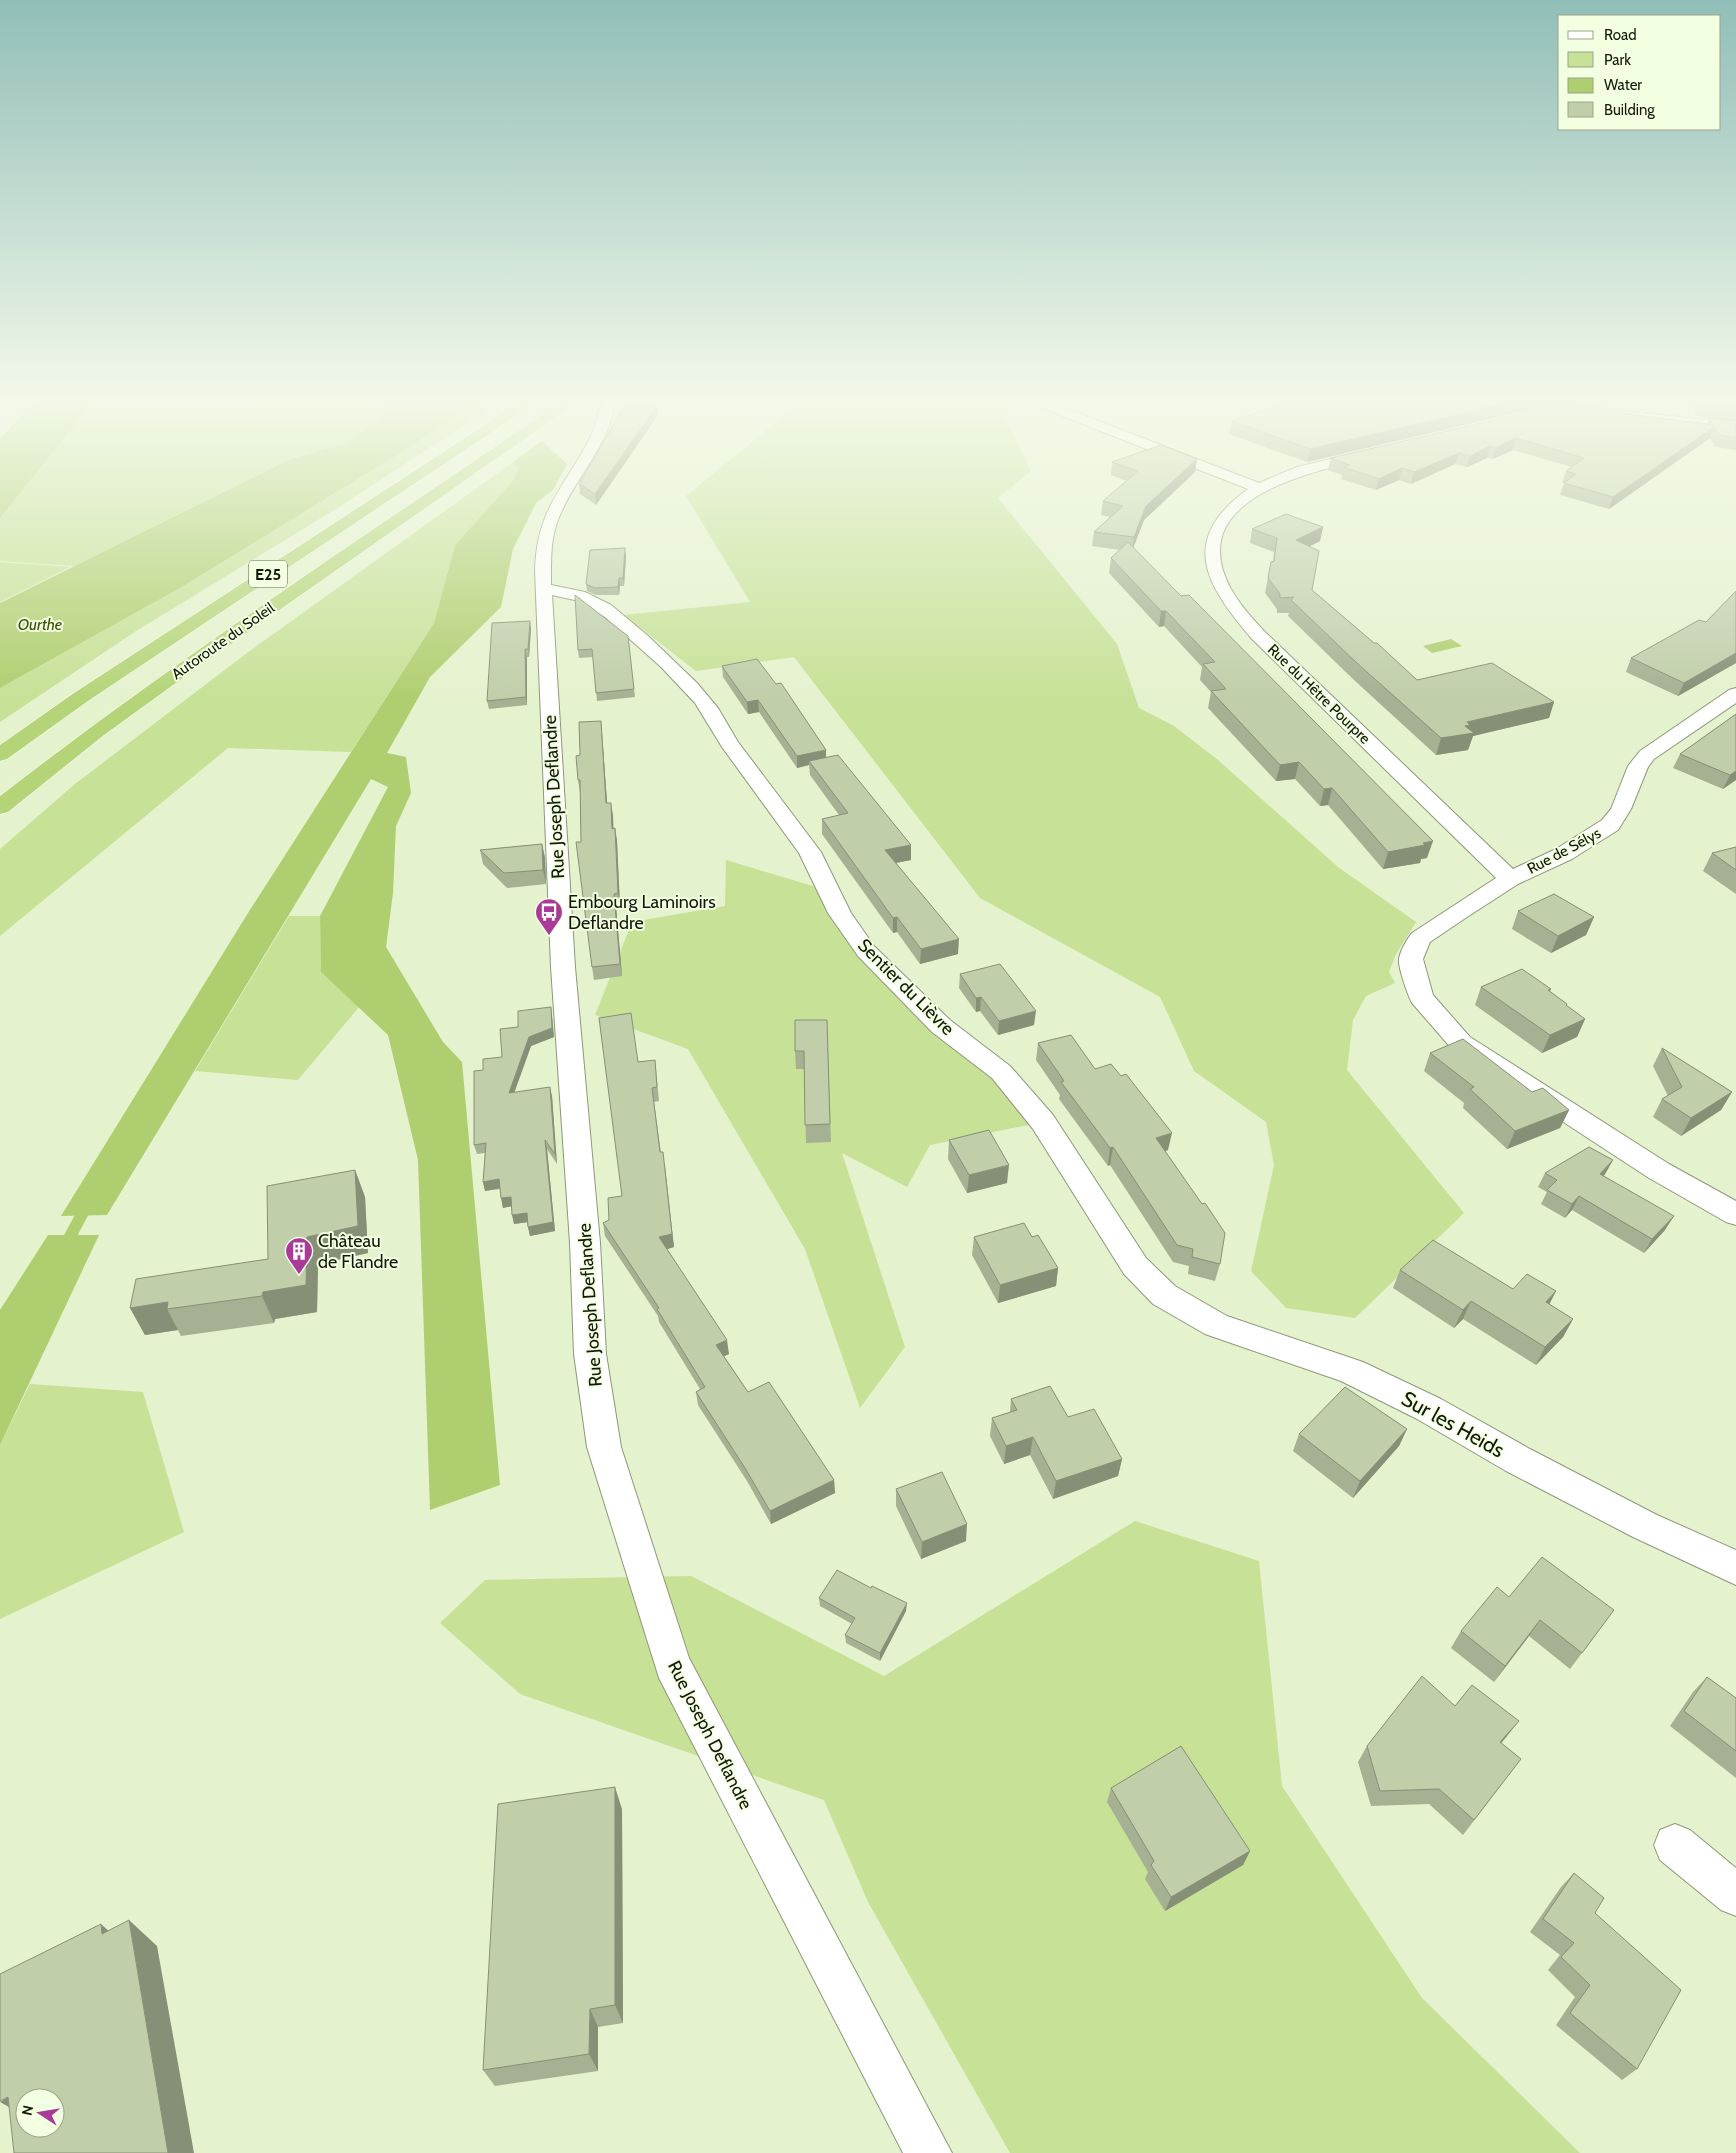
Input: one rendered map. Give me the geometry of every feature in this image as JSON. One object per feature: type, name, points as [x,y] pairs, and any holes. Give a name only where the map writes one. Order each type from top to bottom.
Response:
[{"type":"highway","name":"Autoroute du Soleil","points":[[0,754],[80,697],[383,498]]},
{"type":"highway","name":"Autoroute du Soleil","points":[[0,807],[97,731],[198,658],[431,498]]},
{"type":"street","name":"Rue Joseph Deflandre","points":[[562,498],[551,519],[543,549],[543,589],[562,957],[585,1233],[590,1354],[604,1447],[672,1665],[928,2153]]},
{"type":"street","name":"Rue du Hêtre Pourpre","points":[[1244,498],[1222,519],[1212,539],[1213,562],[1218,583],[1229,602],[1258,635],[1510,879]]},
{"type":"street","name":"Sentier du Lièvre","points":[[543,589],[561,591],[589,599],[610,611],[694,688],[719,723],[729,743],[810,852],[840,913],[866,951],[941,1026],[1001,1072],[1043,1122],[1135,1266],[1164,1295]]},
{"type":"street","name":"Rue de Sélys","points":[[1510,879],[1564,854],[1610,825],[1621,809],[1638,766],[1647,755],[1736,694]]},
{"type":"street","points":[[1510,879],[1420,938],[1411,959],[1421,997],[1461,1043],[1659,1171],[1736,1214]]},
{"type":"street","name":"Sur les Heids","points":[[1164,1295],[1216,1324],[1352,1371],[1429,1409],[1518,1460],[1637,1521],[1736,1568]]},
{"type":"street","points":[[1675,1845],[1736,1895]]},
{"type":"green space","points":[[16,498],[210,498],[74,566],[0,561],[0,518]]},
{"type":"green space","points":[[326,498],[352,498],[136,631],[0,722],[0,688],[180,588]]},
{"type":"green space","points":[[462,498],[497,498],[455,545],[434,623],[351,752],[228,748],[0,936],[0,849],[75,784],[247,653]]},
{"type":"green space","points":[[687,498],[998,498],[1117,644],[1139,708],[1174,726],[1218,760],[1338,867],[1416,922],[1396,954],[1389,972],[1395,983],[1366,996],[1353,1020],[1347,1070],[1464,1213],[1355,1318],[1286,1308],[1251,1271],[1274,1165],[1266,1122],[1194,1071],[1160,997],[980,898],[794,657],[696,671],[624,615],[750,602]]},
{"type":"green space","points":[[0,562],[70,567],[0,602]]},
{"type":"green space","points":[[726,860],[829,891],[840,913],[1043,1122],[930,1145],[907,1187],[842,1153],[905,1347],[860,1408],[805,1249],[688,1049],[595,1015],[632,922],[725,906]]},
{"type":"green space","points":[[289,916],[320,916],[321,972],[359,1007],[298,1080],[195,1071]]},
{"type":"green space","points":[[30,1384],[143,1392],[184,1532],[0,1619],[0,1445]]},
{"type":"green space","points":[[1135,1521],[1259,1561],[1282,1786],[1422,1998],[1580,2153],[1010,2153],[868,1902],[824,1800],[520,1694],[440,1623],[485,1580],[691,1576],[884,1676]]},
{"type":"water","points":[[0,498],[16,498],[0,518]]},
{"type":"water","name":"Ourthe","points":[[211,498],[326,498],[180,588],[0,688],[0,603]]},
{"type":"water","points":[[497,498],[542,498],[536,503],[513,549],[501,607],[430,677],[387,753],[406,757],[411,793],[396,826],[393,893],[386,947],[443,1042],[462,1062],[500,1485],[430,1510],[418,1160],[388,1035],[321,972],[320,916],[388,787],[371,779],[107,1215],[61,1216],[248,913],[434,623],[455,545]]},
{"type":"water","points":[[1451,639],[1462,646],[1432,653],[1423,646]]},
{"type":"water","points":[[48,1235],[99,1235],[0,1445],[0,1310]]},
{"type":"building","points":[[1106,498],[1154,498],[1146,506],[1134,537],[1094,532],[1123,506],[1103,501]]},
{"type":"building","points":[[1286,514],[1323,527],[1296,540],[1319,551],[1312,590],[1374,643],[1377,643],[1417,680],[1492,663],[1554,702],[1467,722],[1470,725],[1465,726],[1474,733],[1441,738],[1358,664],[1291,600],[1294,597],[1280,598],[1280,594],[1268,578],[1271,562],[1274,561],[1277,538],[1252,529]]},
{"type":"building","points":[[1128,542],[1181,596],[1189,595],[1433,841],[1423,843],[1425,845],[1388,852],[1332,788],[1324,789],[1299,762],[1280,765],[1211,691],[1226,689],[1203,664],[1215,662],[1166,611],[1161,611],[1111,558]]},
{"type":"building","points":[[625,548],[623,578],[619,578],[618,587],[595,588],[586,584],[590,550]]},
{"type":"building","points":[[1736,591],[1736,653],[1684,683],[1631,658],[1699,620],[1706,622]]},
{"type":"building","points":[[575,595],[628,636],[634,689],[596,693],[592,649],[578,650]]},
{"type":"building","points":[[530,621],[528,649],[525,649],[526,697],[487,701],[492,623]]},
{"type":"building","points":[[757,659],[776,684],[781,683],[826,750],[797,756],[758,700],[747,702],[722,666]]},
{"type":"building","points":[[1736,714],[1736,771],[1730,775],[1680,754]]},
{"type":"building","points":[[601,721],[606,803],[611,803],[612,829],[615,828],[618,893],[614,894],[620,964],[592,967],[576,842],[581,842],[580,780],[578,780],[576,756],[580,755],[579,722]]},
{"type":"building","points":[[838,755],[911,845],[885,850],[959,939],[921,949],[897,917],[893,918],[822,819],[848,813],[809,761]]},
{"type":"building","points":[[542,844],[543,870],[504,873],[480,850]]},
{"type":"building","points":[[1736,847],[1736,870],[1712,853]]},
{"type":"building","points":[[1554,894],[1594,917],[1558,936],[1518,911]]},
{"type":"building","points":[[1000,964],[1036,1011],[999,1021],[981,997],[976,998],[960,974]]},
{"type":"building","points":[[1522,969],[1551,989],[1548,990],[1585,1019],[1550,1035],[1481,987]]},
{"type":"building","points":[[551,1007],[552,1028],[529,1037],[509,1093],[550,1087],[555,1154],[545,1140],[553,1222],[528,1227],[527,1213],[512,1215],[511,1197],[501,1198],[499,1179],[483,1182],[486,1143],[474,1145],[474,1071],[483,1070],[483,1059],[502,1057],[500,1029],[518,1027],[518,1011]]},
{"type":"building","points":[[631,1013],[638,1062],[655,1060],[657,1087],[652,1088],[660,1152],[663,1152],[672,1234],[659,1237],[727,1340],[716,1345],[748,1392],[769,1382],[834,1480],[770,1511],[696,1392],[705,1387],[657,1309],[659,1308],[603,1223],[609,1220],[608,1198],[622,1196],[599,1018]]},
{"type":"building","points":[[795,1020],[827,1020],[830,1124],[805,1125],[804,1051],[795,1051]]},
{"type":"building","points":[[1071,1035],[1095,1069],[1111,1064],[1121,1076],[1126,1074],[1172,1133],[1156,1138],[1202,1204],[1205,1203],[1225,1233],[1220,1264],[1192,1257],[1193,1249],[1177,1245],[1113,1147],[1110,1148],[1061,1082],[1064,1081],[1038,1043]]},
{"type":"building","points":[[1463,1039],[1532,1092],[1543,1088],[1569,1110],[1515,1131],[1470,1089],[1474,1087],[1430,1053]]},
{"type":"building","points":[[1662,1048],[1732,1092],[1691,1118],[1662,1099],[1682,1087]]},
{"type":"building","points":[[989,1130],[1009,1165],[969,1175],[949,1140]]},
{"type":"building","points":[[1589,1147],[1613,1160],[1600,1174],[1674,1216],[1652,1239],[1579,1196],[1572,1204],[1547,1190],[1557,1180],[1545,1173]]},
{"type":"building","points":[[355,1170],[358,1226],[307,1237],[306,1285],[263,1292],[262,1296],[167,1309],[168,1302],[130,1308],[136,1279],[268,1259],[267,1186]]},
{"type":"building","points":[[1024,1223],[1032,1237],[1038,1235],[1058,1268],[1000,1285],[974,1237]]},
{"type":"building","points":[[1433,1240],[1513,1289],[1527,1274],[1556,1291],[1546,1302],[1573,1319],[1545,1347],[1471,1301],[1463,1310],[1400,1270]]},
{"type":"building","points":[[1050,1386],[1068,1417],[1094,1409],[1122,1459],[1056,1481],[1033,1437],[1006,1446],[992,1418],[1017,1410],[1011,1399]]},
{"type":"building","points":[[1345,1387],[1407,1429],[1360,1481],[1299,1434]]},
{"type":"building","points":[[942,1472],[967,1524],[922,1542],[896,1489]]},
{"type":"building","points":[[1542,1557],[1614,1610],[1582,1653],[1540,1620],[1505,1666],[1461,1631],[1497,1587],[1509,1597]]},
{"type":"building","points":[[837,1570],[871,1588],[872,1586],[907,1603],[880,1653],[845,1635],[855,1618],[819,1598]]},
{"type":"building","points":[[1422,1676],[1455,1706],[1472,1685],[1519,1721],[1500,1742],[1521,1759],[1474,1820],[1439,1789],[1380,1791],[1367,1746]]},
{"type":"building","points":[[1707,1677],[1736,1698],[1736,1751],[1684,1711]]},
{"type":"building","points":[[1181,1746],[1250,1851],[1171,1897],[1151,1865],[1154,1861],[1111,1788]]},
{"type":"building","points":[[615,1787],[615,2005],[590,2009],[589,2054],[483,2070],[498,1804]]},
{"type":"building","points":[[1574,1873],[1604,1898],[1595,1913],[1681,1990],[1637,2069],[1570,2013],[1590,1985],[1561,1957],[1574,1943],[1543,1919]]},
{"type":"building","points":[[129,1920],[168,2153],[14,2153],[8,2097],[0,2101],[0,1974],[101,1924],[102,1934]]},
{"type":"waterway","points":[[65,1246],[88,1203]]},
{"type":"place","name":"Embourg Laminoirs Deflandre","points":[[549,936]]},
{"type":"place","name":"Château de Flandre","points":[[299,1275]]}]
